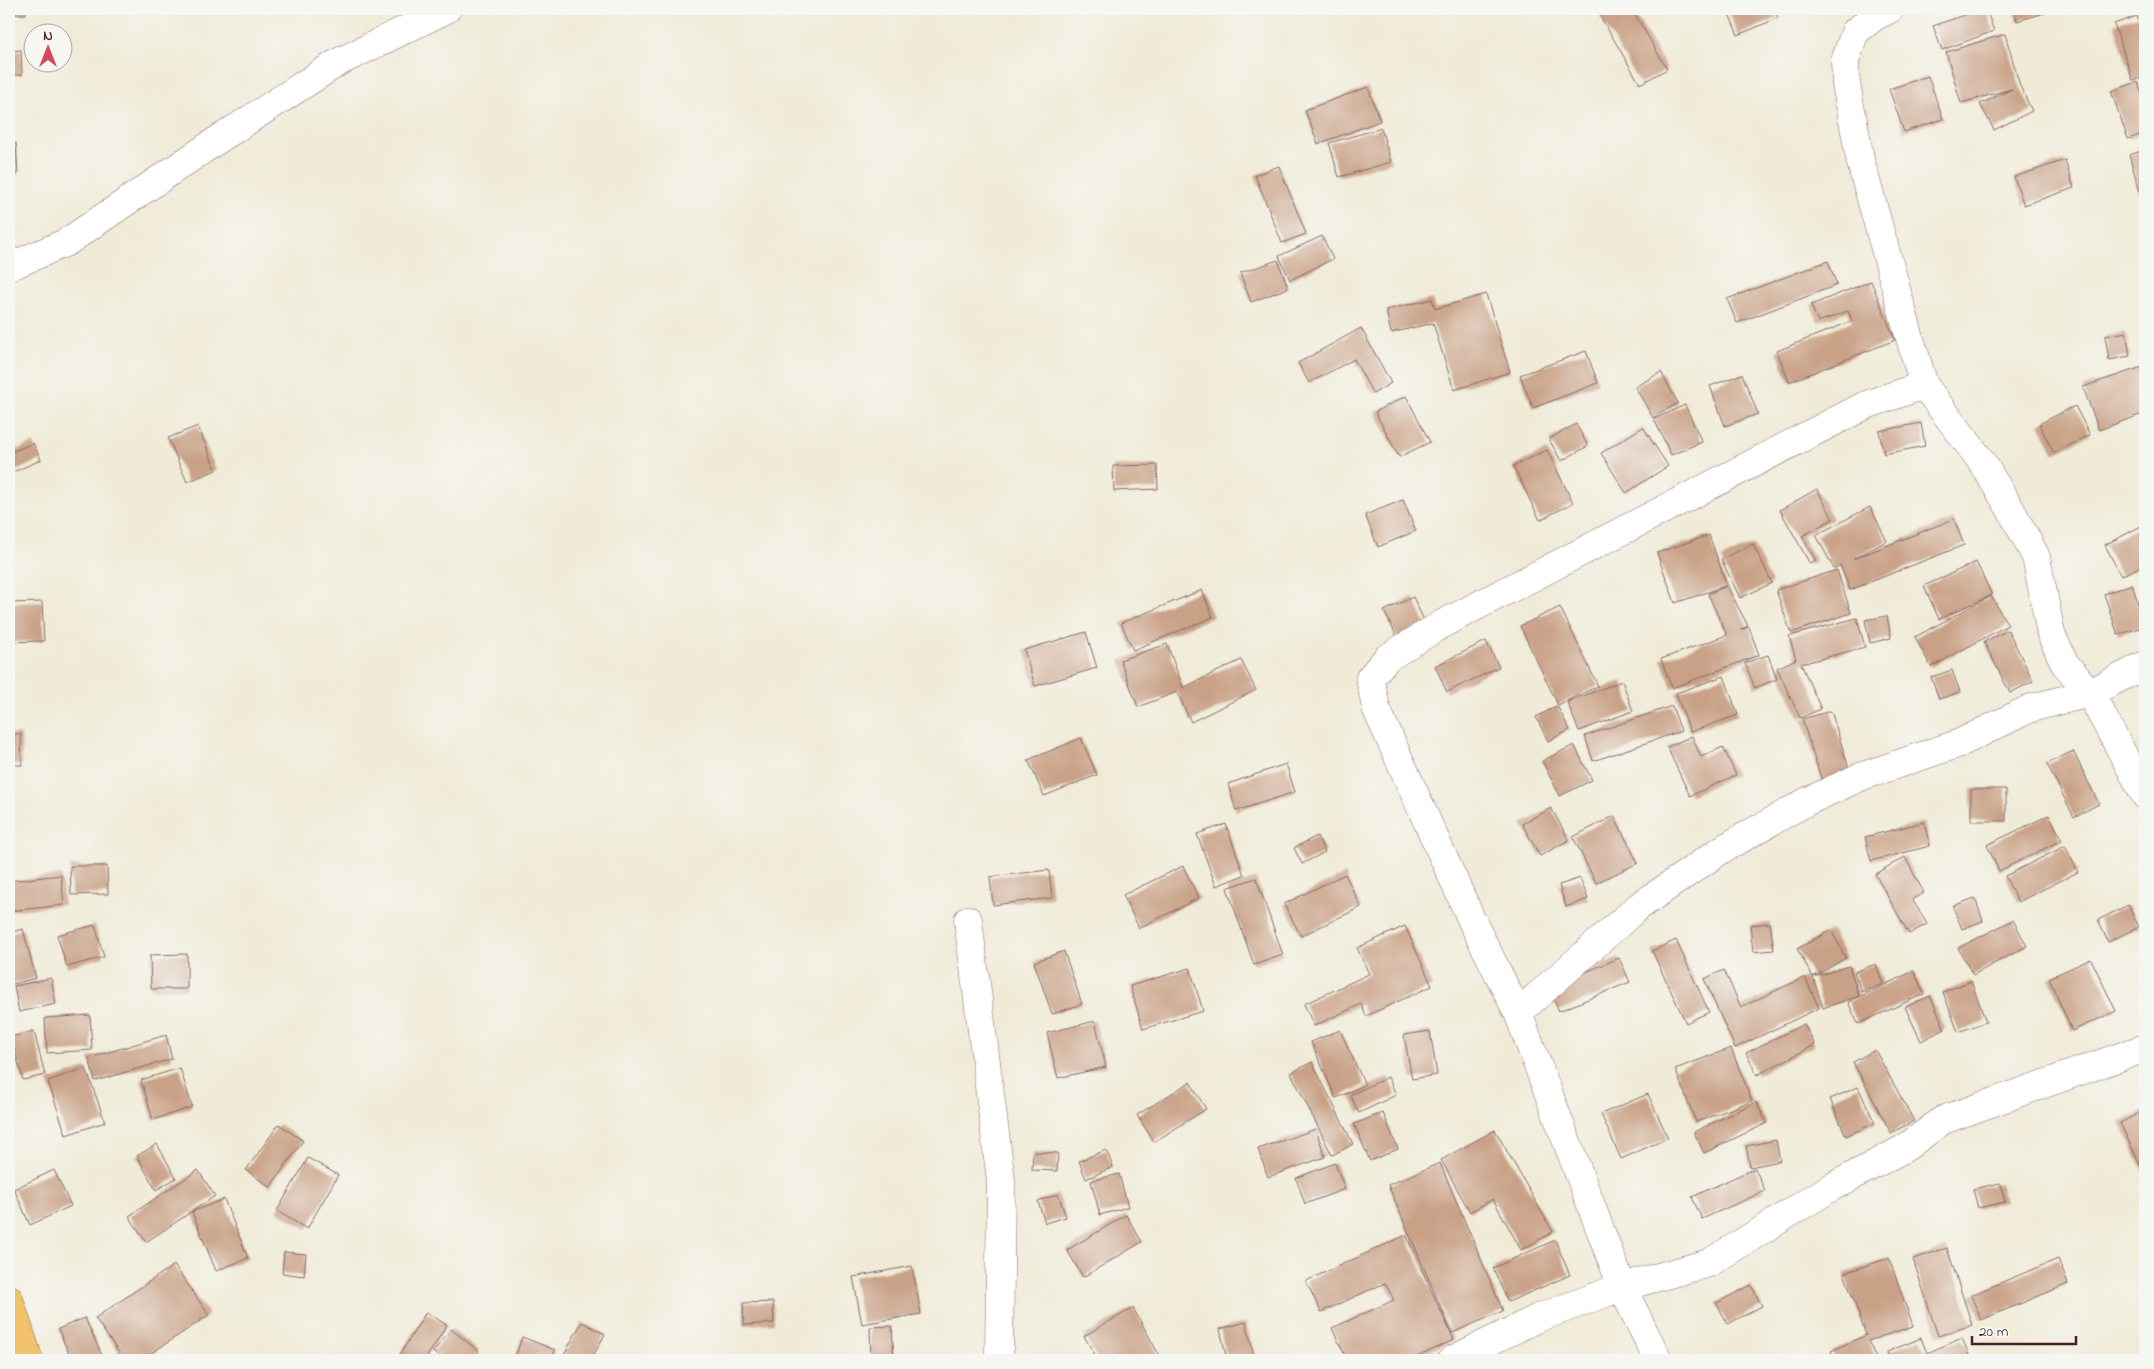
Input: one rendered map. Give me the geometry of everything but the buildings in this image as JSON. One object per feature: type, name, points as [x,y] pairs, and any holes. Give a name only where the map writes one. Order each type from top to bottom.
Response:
[{"type":"main road","points":[[9,1299],[29,1360]]},
{"type":"street","points":[[9,267],[67,242],[337,63],[447,9]]},
{"type":"street","points":[[1890,9],[1874,17],[1855,32],[1845,61],[1846,84],[1861,163],[1924,384],[1982,462],[2011,510],[2036,557],[2051,634],[2065,664],[2090,693],[2145,795]]},
{"type":"street","points":[[1658,1360],[1622,1287],[1518,1013],[1473,922],[1376,708],[1370,678],[1387,658],[1444,623],[1866,405],[1924,384]]},
{"type":"street","points":[[1518,1013],[1638,907],[1721,850],[1797,806],[1860,777],[1960,743],[2031,708],[2090,693],[2145,665]]},
{"type":"street","points":[[968,920],[1001,1181],[999,1360]]},
{"type":"street","points":[[1452,1360],[1538,1318],[1622,1287],[1709,1263],[1832,1188],[1905,1148],[1943,1120],[2145,1048]]}]
